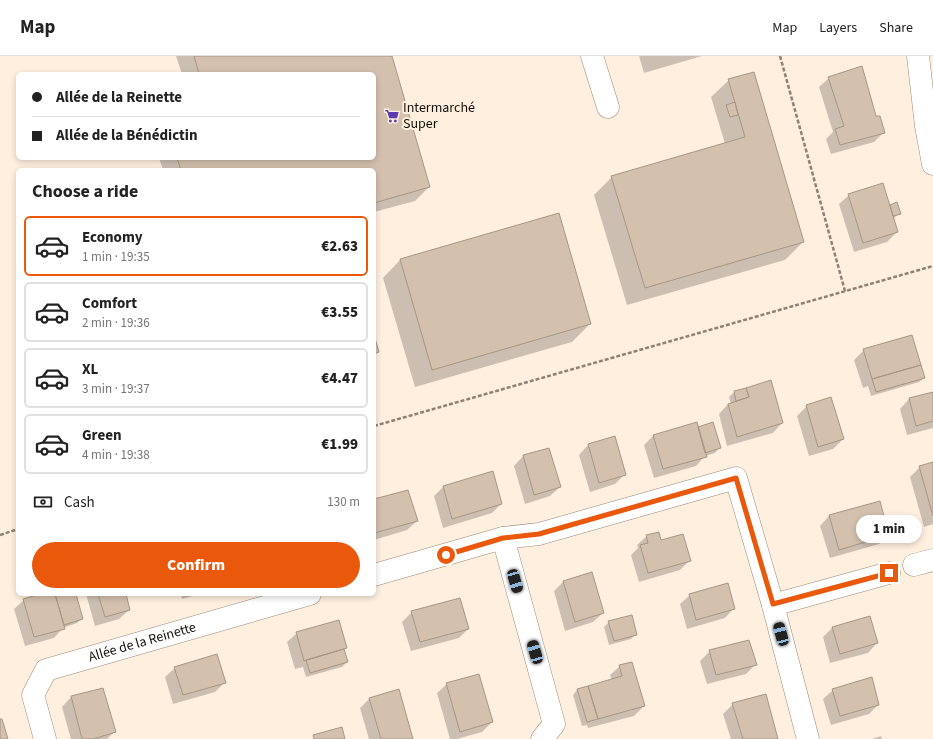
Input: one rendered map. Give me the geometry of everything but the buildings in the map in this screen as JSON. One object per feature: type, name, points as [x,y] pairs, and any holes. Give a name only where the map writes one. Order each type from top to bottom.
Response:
[{"type":"street","points":[[592,56],[608,107]]},
{"type":"street","points":[[918,56],[926,126],[933,164]]},
{"type":"street","points":[[376,574],[503,538],[539,534],[736,478],[773,604],[808,739]]},
{"type":"street","points":[[503,538],[554,724],[542,739]]},
{"type":"street","points":[[773,604],[889,573]]},
{"type":"street","name":"Allée de la Reinette","points":[[45,739],[32,696],[46,670],[303,596]]},
{"type":"path","points":[[780,56],[845,291]]},
{"type":"path","points":[[376,425],[933,266]]},
{"type":"path","points":[[0,535],[16,531]]},
{"type":"place","name":"Intermarché Super","points":[[392,116]]},
{"type":"route","points":[[446,555],[503,538],[539,534],[736,478],[773,604],[889,573]]}]
